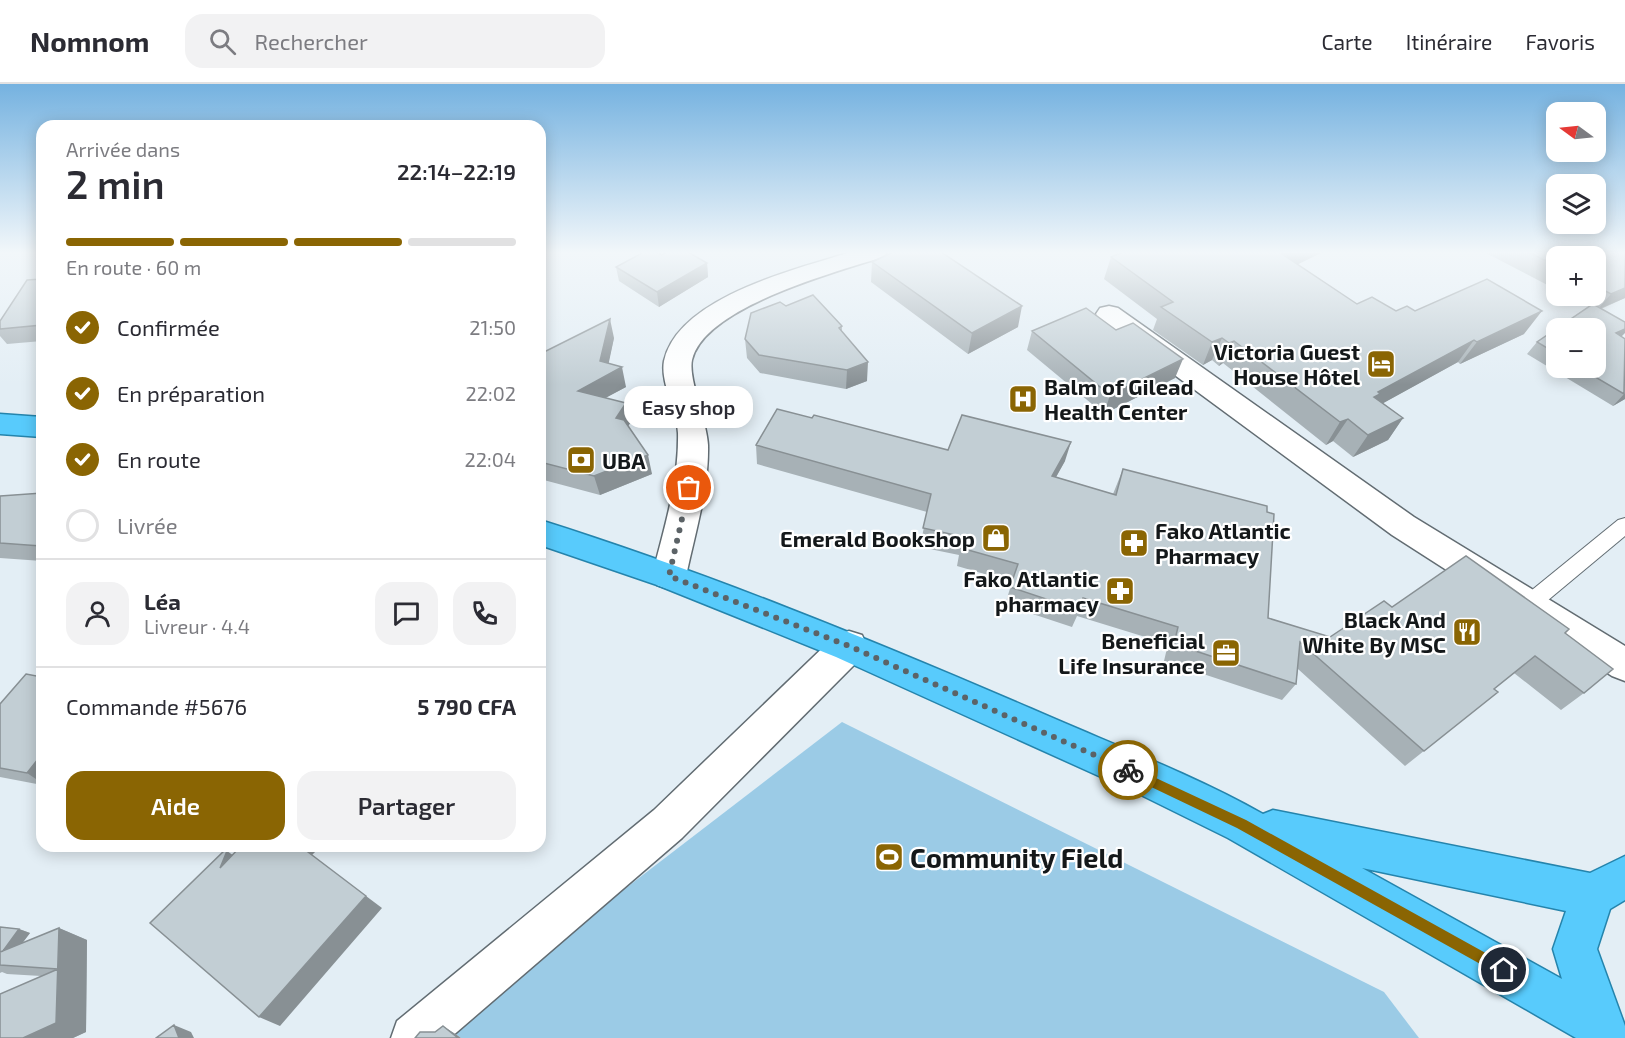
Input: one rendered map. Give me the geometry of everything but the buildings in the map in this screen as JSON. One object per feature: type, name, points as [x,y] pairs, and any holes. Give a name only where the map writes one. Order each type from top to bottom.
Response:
[{"type":"highway","points":[[0,424],[36,427]]},
{"type":"highway","points":[[546,534],[669,576],[849,646],[1146,778],[1242,824],[1603,1031]]},
{"type":"highway","points":[[1242,824],[1609,886],[1575,949],[1603,1031]]},
{"type":"street","points":[[669,576],[693,472],[692,427],[678,361],[688,335],[713,313],[748,297]]},
{"type":"street","points":[[1109,314],[1394,520],[1625,664]]},
{"type":"street","points":[[414,1038],[668,824],[849,646]]},
{"type":"lane","points":[[1528,605],[1625,525]]},
{"type":"shaded area","name":"Community Field","points":[[842,722],[1384,992],[1419,1038],[461,1038],[446,1026]]},
{"type":"way so far","points":[[689,488],[669,576],[849,646],[1128,770]]},
{"type":"place","name":"Victoria Guest House Hôtel","points":[[1381,364]]},
{"type":"place","name":"Balm of Gilead Health Center","points":[[1023,399]]},
{"type":"place","name":"UBA","points":[[581,460]]},
{"type":"place","name":"Easy shop","points":[[689,488]]},
{"type":"place","name":"Emerald Bookshop","points":[[996,538]]},
{"type":"place","name":"Fako Atlantic Pharmacy","points":[[1134,543]]},
{"type":"place","name":"Fako Atlantic pharmacy","points":[[1120,591]]},
{"type":"place","name":"Black And White By MSC","points":[[1467,632]]},
{"type":"place","name":"Beneficial Life Insurance","points":[[1226,653]]},
{"type":"place","name":"Community Field","points":[[889,857]]},
{"type":"route","points":[[1128,770],[1242,824],[1504,970]]}]
